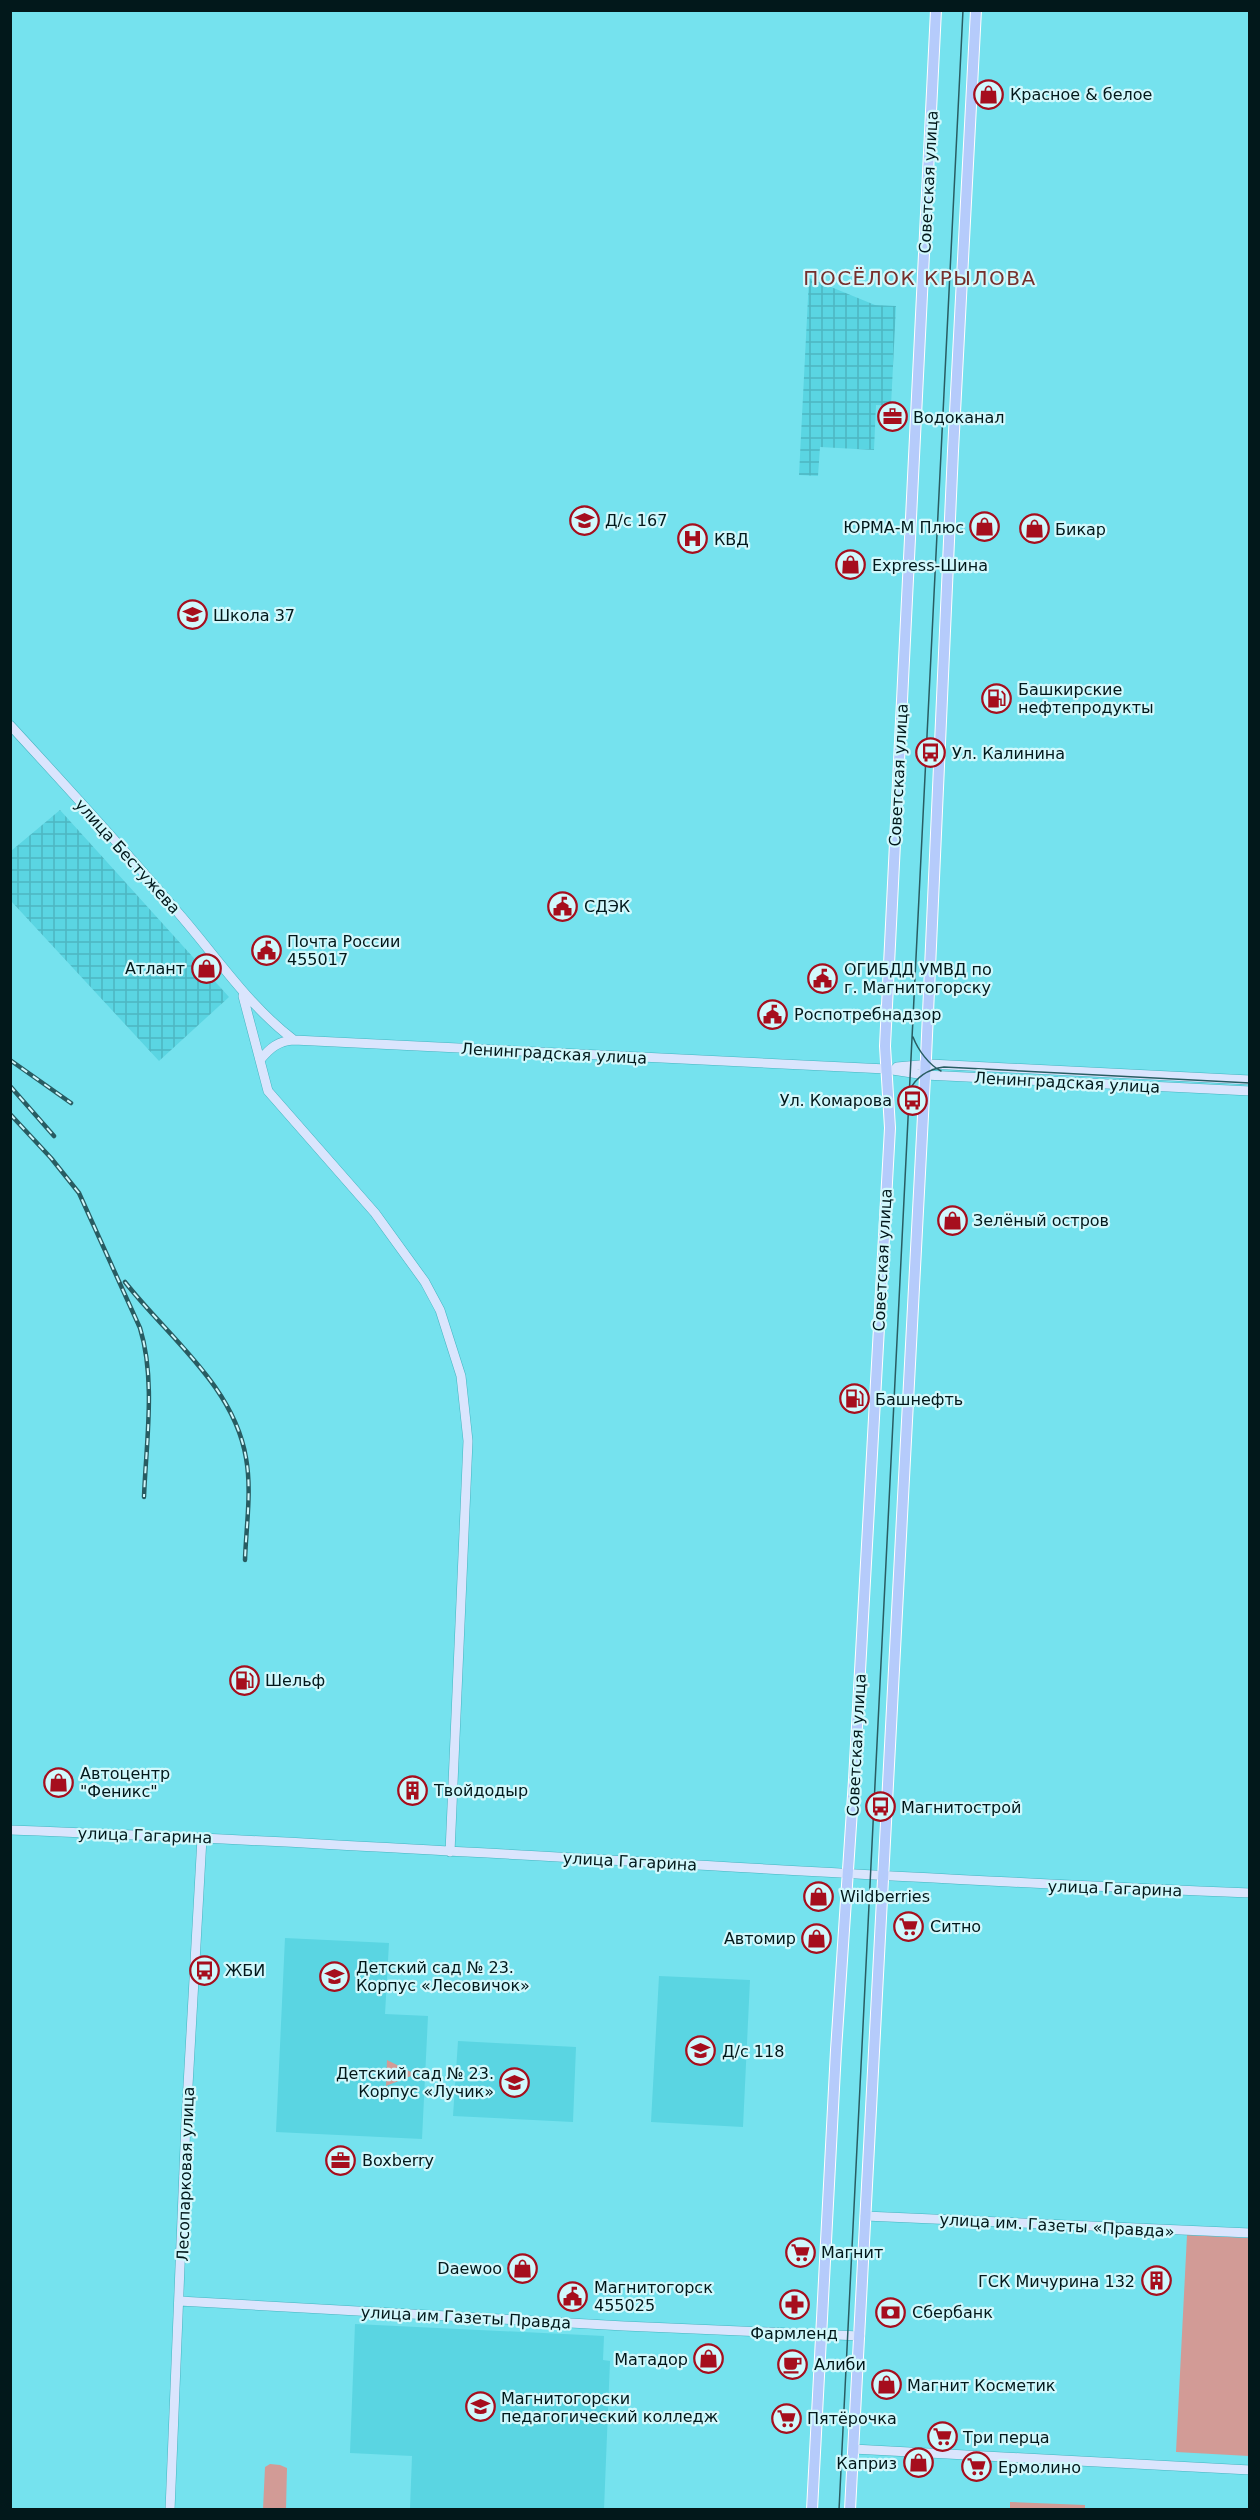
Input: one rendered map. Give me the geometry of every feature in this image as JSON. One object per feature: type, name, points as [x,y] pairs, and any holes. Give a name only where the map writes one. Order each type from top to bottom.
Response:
[{"type":"main road","name":"Советская улица","points":[[812,2510],[836,2050],[849,1874],[890,1128],[886,1069],[891,909],[936,10]]},
{"type":"main road","name":"Советская улица","points":[[850,2510],[925,1070],[976,10]]},
{"type":"street","name":"улица Бестужева","points":[[10,725],[172,905],[242,991]]},
{"type":"street","points":[[242,991],[270,1022],[294,1040]]},
{"type":"street","points":[[242,991],[268,1091],[375,1213],[425,1282],[440,1310],[460,1376],[468,1441],[450,1852]]},
{"type":"street","name":"Ленинградская улица","points":[[294,1040],[886,1069],[1250,1080]]},
{"type":"street","points":[[260,1060],[269,1049],[282,1041],[294,1040]]},
{"type":"street","name":"Ленинградская улица","points":[[925,1070],[1250,1090]]},
{"type":"street","name":"улица Гагарина","points":[[10,1830],[202,1838],[1017,1884],[1250,1893]]},
{"type":"street","name":"Лесопарковая улица","points":[[170,2510],[186,2121],[202,1838]]},
{"type":"street","name":"улица им. Газеты «Правда»","points":[[865,2216],[1250,2233]]},
{"type":"street","name":"улица им Газеты Правда","points":[[179,2301],[860,2336]]},
{"type":"street","points":[[853,2449],[1250,2470]]},
{"type":"shaded area","points":[[809,278],[875,305],[896,306],[891,406],[876,405],[874,450],[820,447],[818,476],[799,475]]},
{"type":"shaded area","points":[[60,810],[229,997],[159,1061],[11,901],[11,851]]},
{"type":"shaded area","points":[[285,1938],[389,1943],[385,2014],[428,2016],[422,2139],[276,2132]]},
{"type":"shaded area","name":"Д/с 118","points":[[659,1976],[750,1980],[743,2127],[651,2122]]},
{"type":"shaded area","name":"Детский сад № 23. Корпус «Лучик»","points":[[458,2041],[576,2047],[573,2122],[453,2116]]},
{"type":"shaded area","points":[[387,2060],[411,2072],[411,2076],[386,2086]]},
{"type":"shaded area","points":[[1187,2235],[1249,2238],[1249,2456],[1176,2452]]},
{"type":"shaded area","name":"Магнитогорски педагогический колледж","points":[[355,2324],[604,2336],[603,2360],[610,2361],[604,2509],[410,2509],[412,2456],[350,2453]]},
{"type":"shaded area","points":[[270,2464],[287,2468],[286,2509],[263,2509],[265,2467]]},
{"type":"shaded area","points":[[1010,2502],[1085,2505],[1085,2509],[1010,2509]]},
{"type":"tram line","points":[[839,2510],[963,10]]},
{"type":"tram line","points":[[913,1037],[924,1057],[941,1071]]},
{"type":"tram line","points":[[909,1091],[924,1074],[944,1067],[1250,1083]]},
{"type":"railway","points":[[10,1060],[71,1103]]},
{"type":"railway","points":[[10,1086],[54,1136]]},
{"type":"railway","points":[[10,1114],[51,1158],[79,1193],[140,1328],[145,1348],[149,1390],[144,1497]]},
{"type":"railway","points":[[125,1282],[214,1385],[239,1432],[246,1458],[249,1483],[245,1560]]},
{"type":"place","name":"Красное & белое","points":[[989,94]]},
{"type":"place","name":"Водоканал","points":[[892,417]]},
{"type":"place","name":"Д/с 167","points":[[584,520]]},
{"type":"place","name":"ЮРМА-М Плюс","points":[[985,527]]},
{"type":"place","name":"Бикар","points":[[1034,529]]},
{"type":"place","name":"КВД","points":[[693,539]]},
{"type":"place","name":"Express-Шина","points":[[851,565]]},
{"type":"place","name":"Школа 37","points":[[192,615]]},
{"type":"place","name":"Башкирские нефтепродукты","points":[[997,698]]},
{"type":"place","name":"Ул. Калинина","points":[[931,753]]},
{"type":"place","name":"СДЭК","points":[[563,906]]},
{"type":"place","name":"Почта России 455017","points":[[266,950]]},
{"type":"place","name":"Атлант","points":[[206,968]]},
{"type":"place","name":"ОГИБДД УМВД по г. Магнитогорску","points":[[823,978]]},
{"type":"place","name":"Роспотребнадзор","points":[[773,1014]]},
{"type":"place","name":"Ул. Комарова","points":[[913,1100]]},
{"type":"place","name":"Зелёный остров","points":[[952,1220]]},
{"type":"place","name":"Башнефть","points":[[854,1399]]},
{"type":"place","name":"Шельф","points":[[244,1680]]},
{"type":"place","name":"Автоцентр \"Феникс\"","points":[[59,1782]]},
{"type":"place","name":"Твойдодыр","points":[[413,1790]]},
{"type":"place","name":"Магнитострой","points":[[880,1807]]},
{"type":"place","name":"Wildberries","points":[[819,1896]]},
{"type":"place","name":"Ситно","points":[[909,1926]]},
{"type":"place","name":"Автомир","points":[[817,1938]]},
{"type":"place","name":"ЖБИ","points":[[204,1970]]},
{"type":"place","name":"Детский сад № 23. Корпус «Лесовичок»","points":[[335,1976]]},
{"type":"place","name":"Д/с 118","points":[[701,2051]]},
{"type":"place","name":"Детский сад № 23. Корпус «Лучик»","points":[[515,2082]]},
{"type":"place","name":"Boxberry","points":[[341,2160]]},
{"type":"place","name":"Магнит","points":[[800,2252]]},
{"type":"place","name":"Daewoo","points":[[523,2268]]},
{"type":"place","name":"ГСК Мичурина 132","points":[[1156,2281]]},
{"type":"place","name":"Магнитогорск 455025","points":[[573,2296]]},
{"type":"place","name":"Фармленд","points":[[794,2305]]},
{"type":"place","name":"Сбербанк","points":[[891,2312]]},
{"type":"place","name":"Матадор","points":[[709,2359]]},
{"type":"place","name":"Алиби","points":[[793,2364]]},
{"type":"place","name":"Магнит Косметик","points":[[886,2385]]},
{"type":"place","name":"Магнитогорски педагогический колледж","points":[[480,2407]]},
{"type":"place","name":"Пятёрочка","points":[[786,2418]]},
{"type":"place","name":"Три перца","points":[[942,2437]]},
{"type":"place","name":"Каприз","points":[[918,2463]]},
{"type":"place","name":"Ермолино","points":[[977,2467]]},
{"type":"district","name":"ПОСЁЛОК КРЫЛОВА","points":[[920,278]]}]
